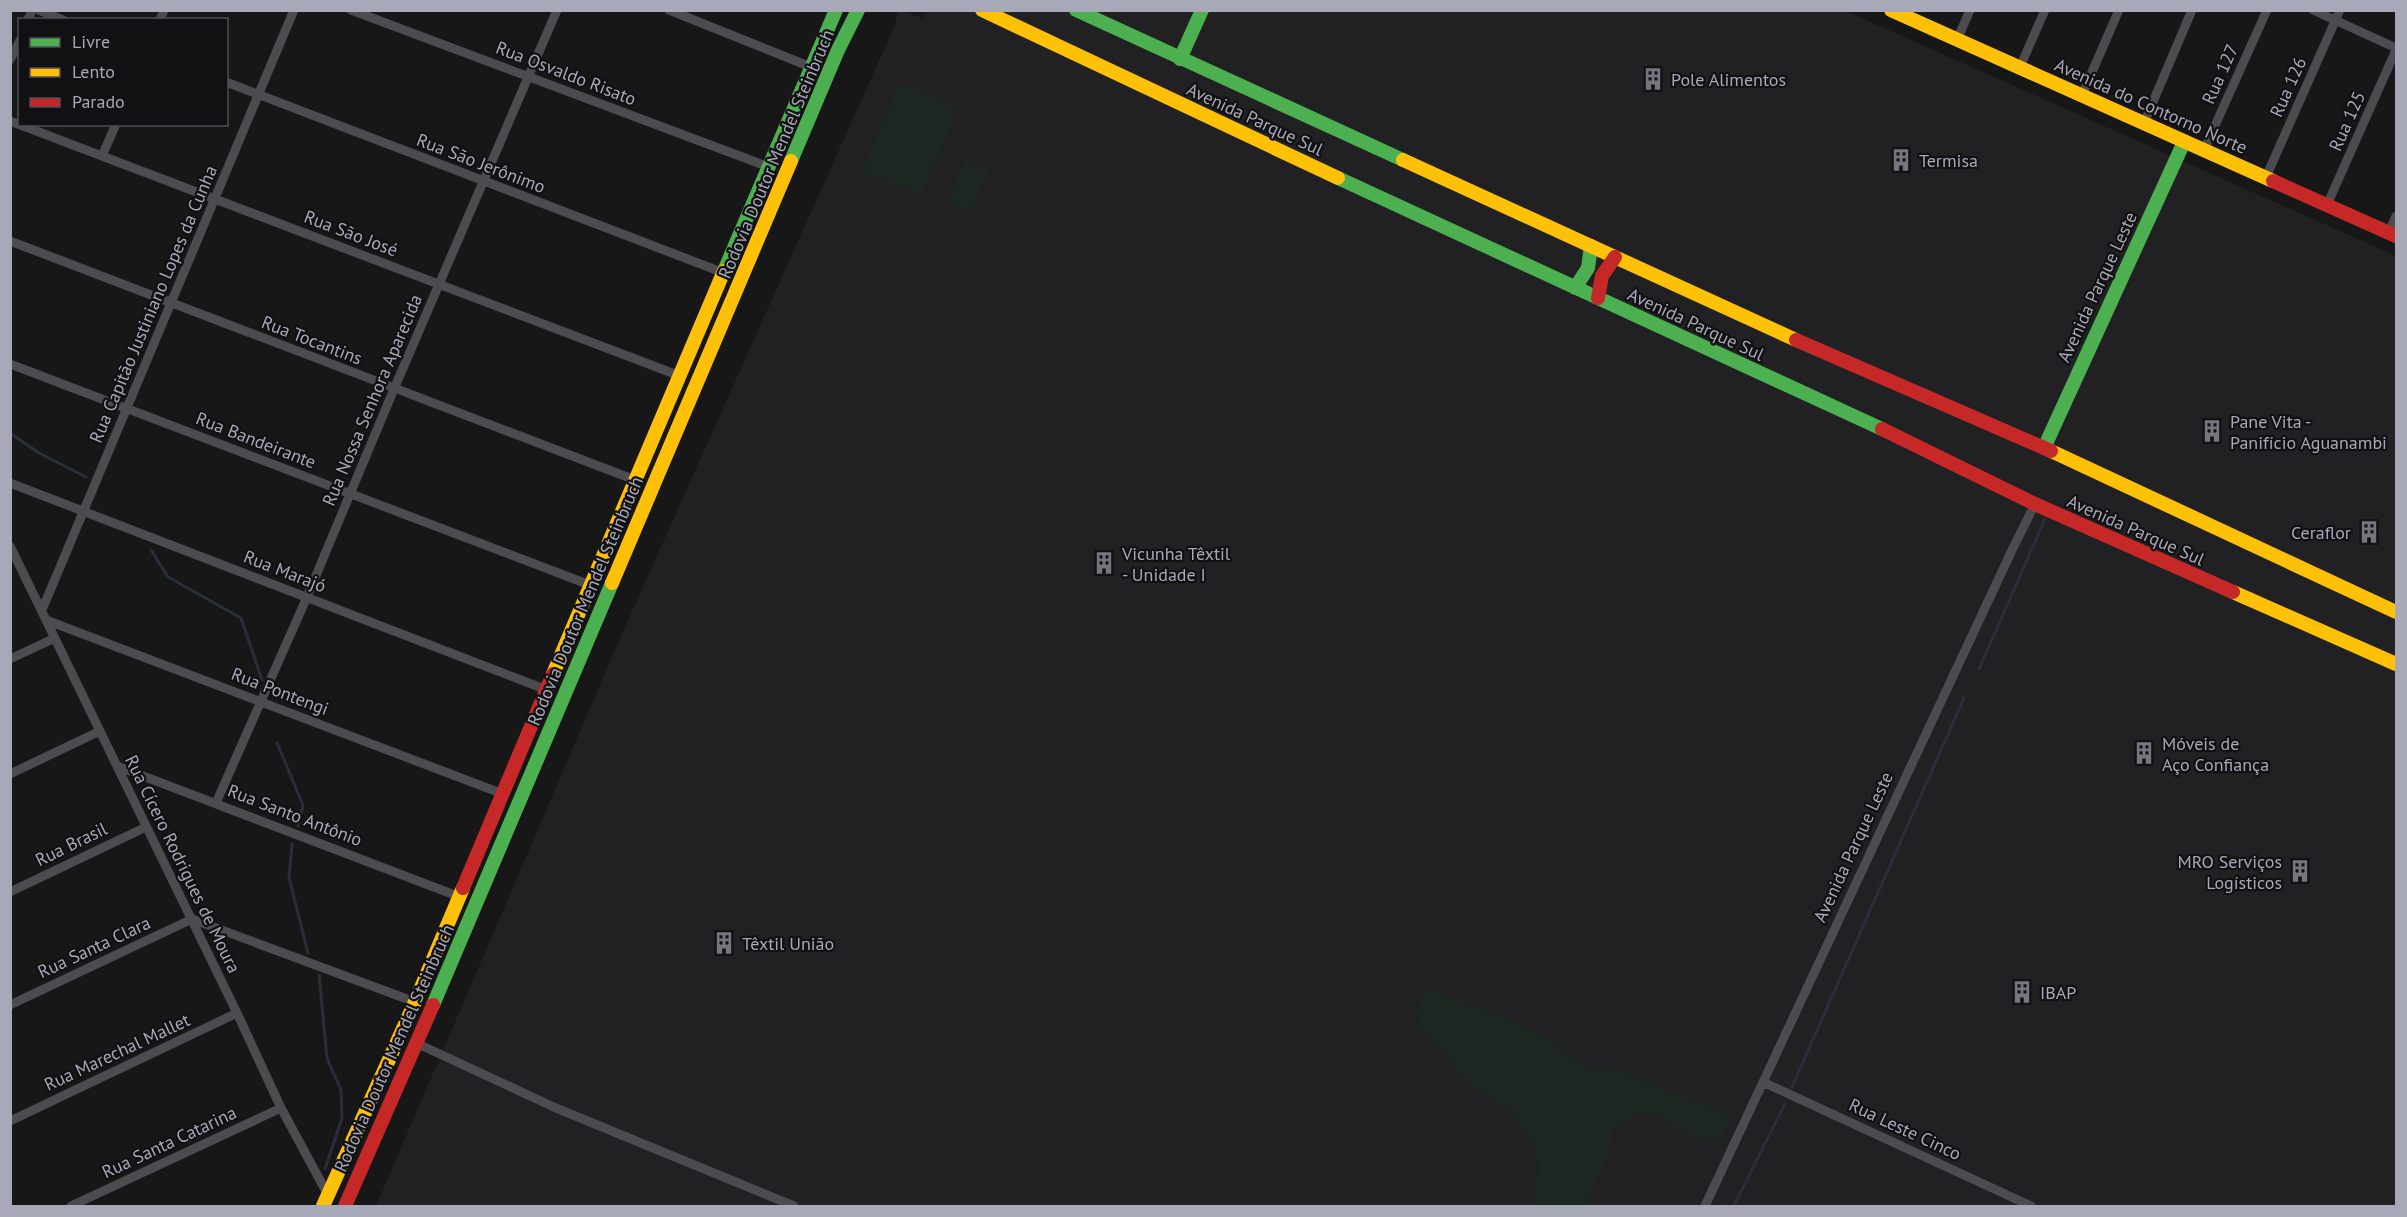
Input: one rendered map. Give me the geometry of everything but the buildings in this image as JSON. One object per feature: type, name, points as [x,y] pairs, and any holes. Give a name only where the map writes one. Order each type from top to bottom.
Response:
[{"type":"main road","name":"Rodovia Doutor Mendel Steinbruch","points":[[323,1203],[415,1002],[590,585],[836,10]]},
{"type":"main road","name":"Rodovia Doutor Mendel Steinbruch","points":[[345,1206],[823,86],[858,10]]},
{"type":"main road","name":"Avenida Parque Sul","points":[[982,10],[1916,445],[2035,504],[2397,664]]},
{"type":"main road","name":"Avenida Parque Sul","points":[[1076,10],[1782,334],[2044,448],[2397,612]]},
{"type":"main road","points":[[1180,59],[1202,10]]},
{"type":"main road","name":"Avenida do Contorno Norte","points":[[1895,11],[2393,234]]},
{"type":"main road","name":"Avenida Parque Leste","points":[[2044,448],[2184,141]]},
{"type":"main road","points":[[1575,288],[1584,276],[1592,256],[1591,246]]},
{"type":"main road","points":[[1598,298],[1599,281],[1606,265],[1615,257]]},
{"type":"street","points":[[39,10],[58,18]]},
{"type":"street","name":"Rua Capitão Justiniano Lopes da Cunha","points":[[42,610],[294,10]]},
{"type":"street","name":"Rua Osvaldo Risato","points":[[351,10],[769,167]]},
{"type":"street","name":"Rua Nossa Senhora Aparecida","points":[[216,803],[307,597],[557,10]]},
{"type":"street","points":[[669,10],[811,67]]},
{"type":"street","points":[[1957,40],[1970,10]]},
{"type":"street","points":[[2020,67],[2045,10]]},
{"type":"street","points":[[2082,95],[2120,10]]},
{"type":"street","points":[[2144,123],[2192,10]]},
{"type":"street","name":"Rua 127","points":[[2204,150],[2267,10]]},
{"type":"street","points":[[2313,10],[2397,49]]},
{"type":"street","name":"Rua 126","points":[[2266,177],[2340,10]]},
{"type":"street","points":[[10,60],[18,44]]},
{"type":"street","name":"Rua 125","points":[[2327,205],[2397,49]]},
{"type":"street","name":"Rua São Jerônimo","points":[[228,83],[724,273]]},
{"type":"street","name":"Rua São José","points":[[23,126],[680,376]]},
{"type":"street","points":[[102,156],[115,126]]},
{"type":"street","points":[[2393,234],[2397,216]]},
{"type":"street","name":"Rua Tocantins","points":[[10,241],[635,480]]},
{"type":"street","name":"Rua Bandeirante","points":[[10,364],[590,585]]},
{"type":"street","name":"Rua Marajó","points":[[10,483],[547,690]]},
{"type":"street","name":"Avenida Parque Leste","points":[[1706,1206],[2035,504]]},
{"type":"street","name":"Rua Cícero Rodrigues de Moura","points":[[10,546],[237,1013],[323,1203]]},
{"type":"street","name":"Rua Pontengi","points":[[46,620],[503,794]]},
{"type":"street","points":[[10,659],[55,638]]},
{"type":"street","points":[[10,774],[100,731]]},
{"type":"street","name":"Rua Santo Antônio","points":[[117,766],[460,897]]},
{"type":"street","name":"Rua Brasil","points":[[10,892],[146,827]]},
{"type":"street","points":[[192,919],[415,1002]]},
{"type":"street","name":"Rua Santa Clara","points":[[10,1005],[192,919]]},
{"type":"street","name":"Rua Marechal Mallet","points":[[10,1121],[237,1013]]},
{"type":"street","points":[[416,1043],[556,1108],[794,1206]]},
{"type":"street","name":"Rua Leste Cinco","points":[[1765,1083],[2031,1206]]},
{"type":"street","name":"Rua Santa Catarina","points":[[71,1206],[281,1108]]},
{"type":"shaded area","points":[[926,10],[1846,11],[2396,256],[2396,1206],[376,1206],[621,636],[895,25],[898,11],[922,18]]},
{"type":"shaded area","points":[[900,82],[959,107],[921,195],[862,171]]},
{"type":"shaded area","points":[[965,159],[989,169],[971,212],[947,202]]},
{"type":"shaded area","points":[[1431,991],[1443,993],[1522,1025],[1556,1042],[1580,1065],[1593,1070],[1615,1069],[1719,1109],[1728,1116],[1728,1127],[1721,1139],[1699,1140],[1654,1117],[1636,1116],[1626,1120],[1613,1129],[1610,1148],[1594,1184],[1590,1206],[1532,1206],[1539,1168],[1535,1146],[1510,1111],[1465,1081],[1442,1050],[1419,1027],[1417,1010],[1420,996]]},
{"type":"waterway","points":[[10,433],[39,453],[86,477]]},
{"type":"waterway","points":[[1979,669],[2045,519]]},
{"type":"waterway","points":[[151,550],[168,577],[241,618],[262,680]]},
{"type":"waterway","points":[[1792,1087],[1964,698]]},
{"type":"waterway","points":[[277,743],[303,805],[298,826]]},
{"type":"waterway","points":[[292,844],[289,878],[308,953]]},
{"type":"waterway","points":[[319,975],[327,1058],[341,1090],[342,1118],[325,1169]]},
{"type":"waterway","points":[[1734,1206],[1785,1104]]},
{"type":"traffic: fast","points":[[724,271],[836,10]]},
{"type":"traffic: fast","points":[[791,161],[838,50],[858,10]]},
{"type":"traffic: fast","points":[[1076,10],[1403,160]]},
{"type":"traffic: fast","points":[[1180,59],[1202,10]]},
{"type":"traffic: fast","points":[[2044,448],[2184,142]]},
{"type":"traffic: fast","points":[[1338,178],[1882,429]]},
{"type":"traffic: fast","points":[[1575,288],[1588,268],[1591,246]]},
{"type":"traffic: fast","points":[[433,1005],[612,583]]},
{"type":"traffic: slow","points":[[982,10],[1338,178]]},
{"type":"traffic: slow","points":[[1891,10],[2273,181]]},
{"type":"traffic: slow","points":[[1403,160],[1796,340]]},
{"type":"traffic: slow","points":[[612,583],[791,161]]},
{"type":"traffic: slow","points":[[553,674],[724,271]]},
{"type":"traffic: slow","points":[[2051,451],[2396,612]]},
{"type":"traffic: slow","points":[[2233,592],[2396,664]]},
{"type":"traffic: slow","points":[[323,1206],[415,1002],[463,888]]},
{"type":"traffic: jam","points":[[2273,181],[2396,236]]},
{"type":"traffic: jam","points":[[1598,298],[1602,276],[1615,257]]},
{"type":"traffic: jam","points":[[1796,340],[2051,451]]},
{"type":"traffic: jam","points":[[1882,429],[2035,504],[2233,592]]},
{"type":"traffic: jam","points":[[463,888],[553,674]]},
{"type":"traffic: jam","points":[[345,1206],[433,1005]]},
{"type":"place","name":"Pole Alimentos","points":[[1653,79]]},
{"type":"place","name":"Termisa","points":[[1901,160]]},
{"type":"place","name":"Pane Vita - Panifício Aguanambi","points":[[2212,431]]},
{"type":"place","name":"Ceraflor","points":[[2369,532]]},
{"type":"place","name":"Vicunha Têxtil - Unidade I","points":[[1104,563]]},
{"type":"place","name":"Móveis de Aço Confiança","points":[[2144,753]]},
{"type":"place","name":"MRO Serviços Logísticos","points":[[2300,871]]},
{"type":"place","name":"Têxtil União","points":[[724,943]]},
{"type":"place","name":"IBAP","points":[[2022,992]]}]
